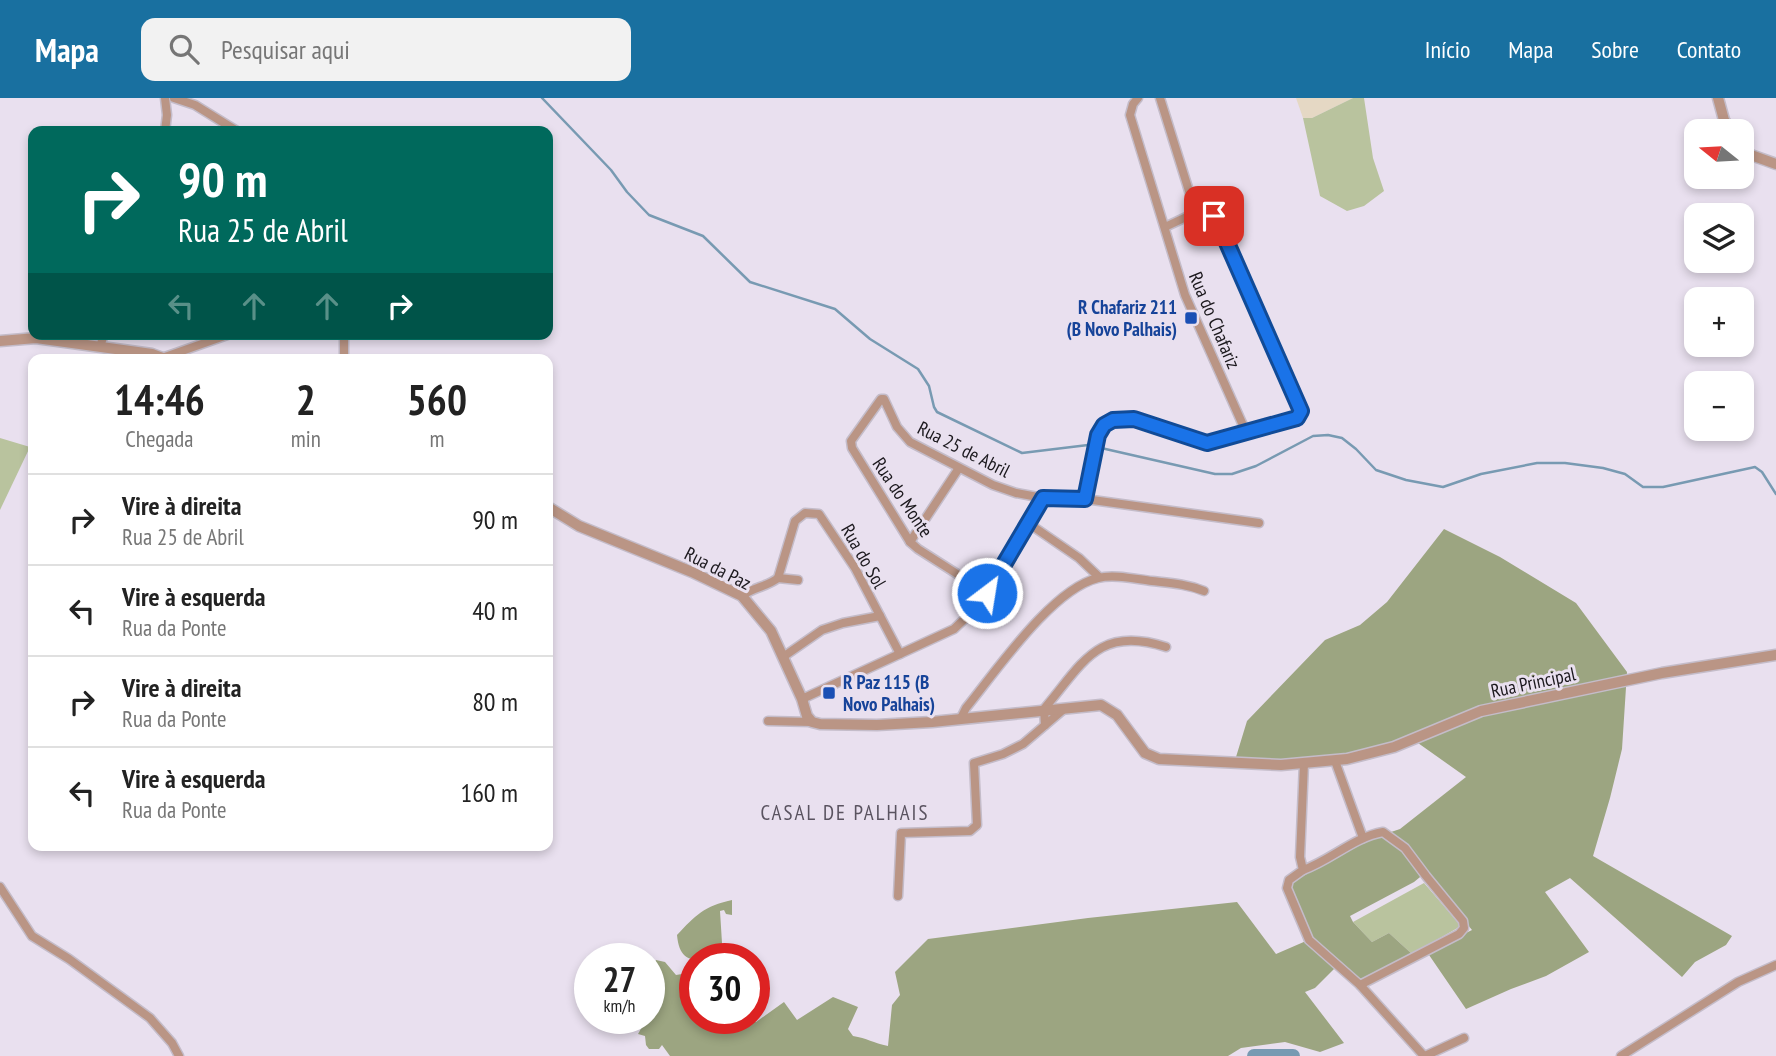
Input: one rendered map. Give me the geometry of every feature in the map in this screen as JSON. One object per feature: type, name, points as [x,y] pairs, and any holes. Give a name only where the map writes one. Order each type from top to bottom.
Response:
[{"type":"street","points":[[165,98],[166,126]]},
{"type":"street","points":[[174,98],[195,105],[228,126]]},
{"type":"street","name":"Rua do Chafariz","points":[[1138,98],[1130,109],[1130,115],[1185,295],[1247,432]]},
{"type":"street","points":[[1085,499],[1096,441],[1104,425],[1113,420],[1134,419],[1207,443],[1297,418],[1301,411],[1217,220],[1199,211],[1191,201],[1160,98]]},
{"type":"street","points":[[1718,98],[1724,119]]},
{"type":"street","points":[[1754,156],[1776,164]]},
{"type":"street","points":[[1165,228],[1199,211]]},
{"type":"street","points":[[0,341],[28,339]]},
{"type":"street","points":[[50,340],[152,354]]},
{"type":"street","points":[[100,347],[102,340]]},
{"type":"street","points":[[174,354],[212,340]]},
{"type":"street","name":"Rua 25 de Abril","points":[[884,399],[903,436],[993,485],[1043,498],[1085,499],[1259,523]]},
{"type":"street","name":"Rua do Monte","points":[[884,399],[876,403],[850,444],[910,542],[918,550],[987,593]]},
{"type":"street","points":[[910,542],[959,468]]},
{"type":"street","points":[[802,699],[954,629],[978,606],[987,593],[1043,498]]},
{"type":"street","name":"Rua da Paz","points":[[553,510],[579,526],[743,596],[771,631],[812,722]]},
{"type":"street","name":"Rua do Sol","points":[[778,578],[795,521],[805,513],[819,514],[855,568],[900,654]]},
{"type":"street","points":[[1028,523],[1079,558],[1099,577]]},
{"type":"street","points":[[1076,587],[1085,566]]},
{"type":"street","points":[[961,718],[966,708],[1052,605],[1076,587],[1099,577],[1126,577],[1192,586],[1204,591]]},
{"type":"street","points":[[743,596],[778,578],[798,580]]},
{"type":"street","points":[[783,657],[822,631],[843,623],[880,616]]},
{"type":"street","points":[[1045,725],[1044,709],[1101,646],[1125,640],[1147,641],[1166,648]]},
{"type":"street","name":"Rua Principal","points":[[812,722],[877,725],[1101,705],[1117,715],[1144,752],[1159,759],[1281,765],[1335,761],[1394,747],[1481,711],[1662,673],[1776,655]]},
{"type":"street","points":[[898,896],[901,833],[970,831],[977,825],[974,762],[1013,749],[1064,709]]},
{"type":"street","points":[[768,721],[812,722]]},
{"type":"street","points":[[1335,761],[1363,838]]},
{"type":"street","points":[[1303,870],[1300,857],[1304,763]]},
{"type":"street","points":[[1360,985],[1459,934],[1464,928],[1464,921],[1405,848],[1383,832],[1370,834],[1303,870],[1289,880],[1287,888],[1308,940],[1360,985],[1424,1056],[1464,1038]]},
{"type":"street","points":[[0,887],[32,936],[69,959],[150,1018],[172,1043],[179,1056]]},
{"type":"street","points":[[1620,1056],[1738,982],[1775,967]]},
{"type":"shaded area","points":[[1296,98],[1353,98],[1312,118],[1303,118]]},
{"type":"green space","points":[[1353,98],[1364,98],[1373,158],[1384,191],[1364,206],[1347,211],[1320,196],[1303,118],[1312,118]]},
{"type":"green space","points":[[0,438],[28,446],[28,451],[0,510]]},
{"type":"green space","points":[[1444,529],[1500,557],[1576,603],[1627,672],[1622,749],[1593,856],[1732,936],[1726,945],[1695,962],[1682,977],[1570,878],[1545,892],[1589,952],[1546,976],[1466,1009],[1427,952],[1472,930],[1425,873],[1414,882],[1350,916],[1372,942],[1389,933],[1412,954],[1367,978],[1356,979],[1335,968],[1315,988],[1305,992],[1344,1043],[1320,1052],[1285,1042],[1241,1048],[1228,1056],[670,1056],[662,1045],[659,1049],[649,1049],[645,1036],[638,1034],[665,1034],[665,962],[676,975],[679,974],[679,1034],[770,1034],[770,1012],[784,1002],[797,1020],[833,997],[858,1007],[848,1029],[853,1036],[888,1046],[892,1005],[900,995],[895,972],[928,939],[1237,902],[1276,954],[1306,941],[1288,888],[1294,878],[1361,842],[1400,829],[1466,777],[1418,743],[1348,764],[1298,769],[1236,757],[1247,721],[1325,640],[1360,625],[1387,602]]},
{"type":"green space","points":[[1424,883],[1461,926],[1412,954],[1389,933],[1372,942],[1353,922]]},
{"type":"green space","points":[[732,900],[732,915],[726,914],[724,910],[720,911],[722,943],[679,945],[677,935],[701,912]]},
{"type":"waterway","points":[[542,98],[611,170],[649,215],[703,236],[750,282],[835,309],[870,339],[918,369],[929,386],[937,412],[1022,453],[1088,445],[1215,474],[1232,474],[1256,466],[1313,436],[1328,435],[1342,438],[1376,470],[1406,480],[1443,487],[1481,474],[1537,463],[1565,463],[1625,474],[1643,487],[1663,487],[1755,467],[1762,472],[1776,494]]},
{"type":"waterway","points":[[1254,1056],[1293,1056]]},
{"type":"place","name":"R Chafariz 211 (B Novo Palhais)","points":[[1191,318]]},
{"type":"place","name":"R Paz 115 (B Novo Palhais)","points":[[829,693]]},
{"type":"district","name":"CASAL DE PALHAIS","points":[[845,813]]},
{"type":"route","points":[[987,593],[1043,498],[1085,499],[1098,435],[1104,425],[1113,420],[1134,419],[1207,443],[1297,418],[1301,411],[1214,216]]}]
